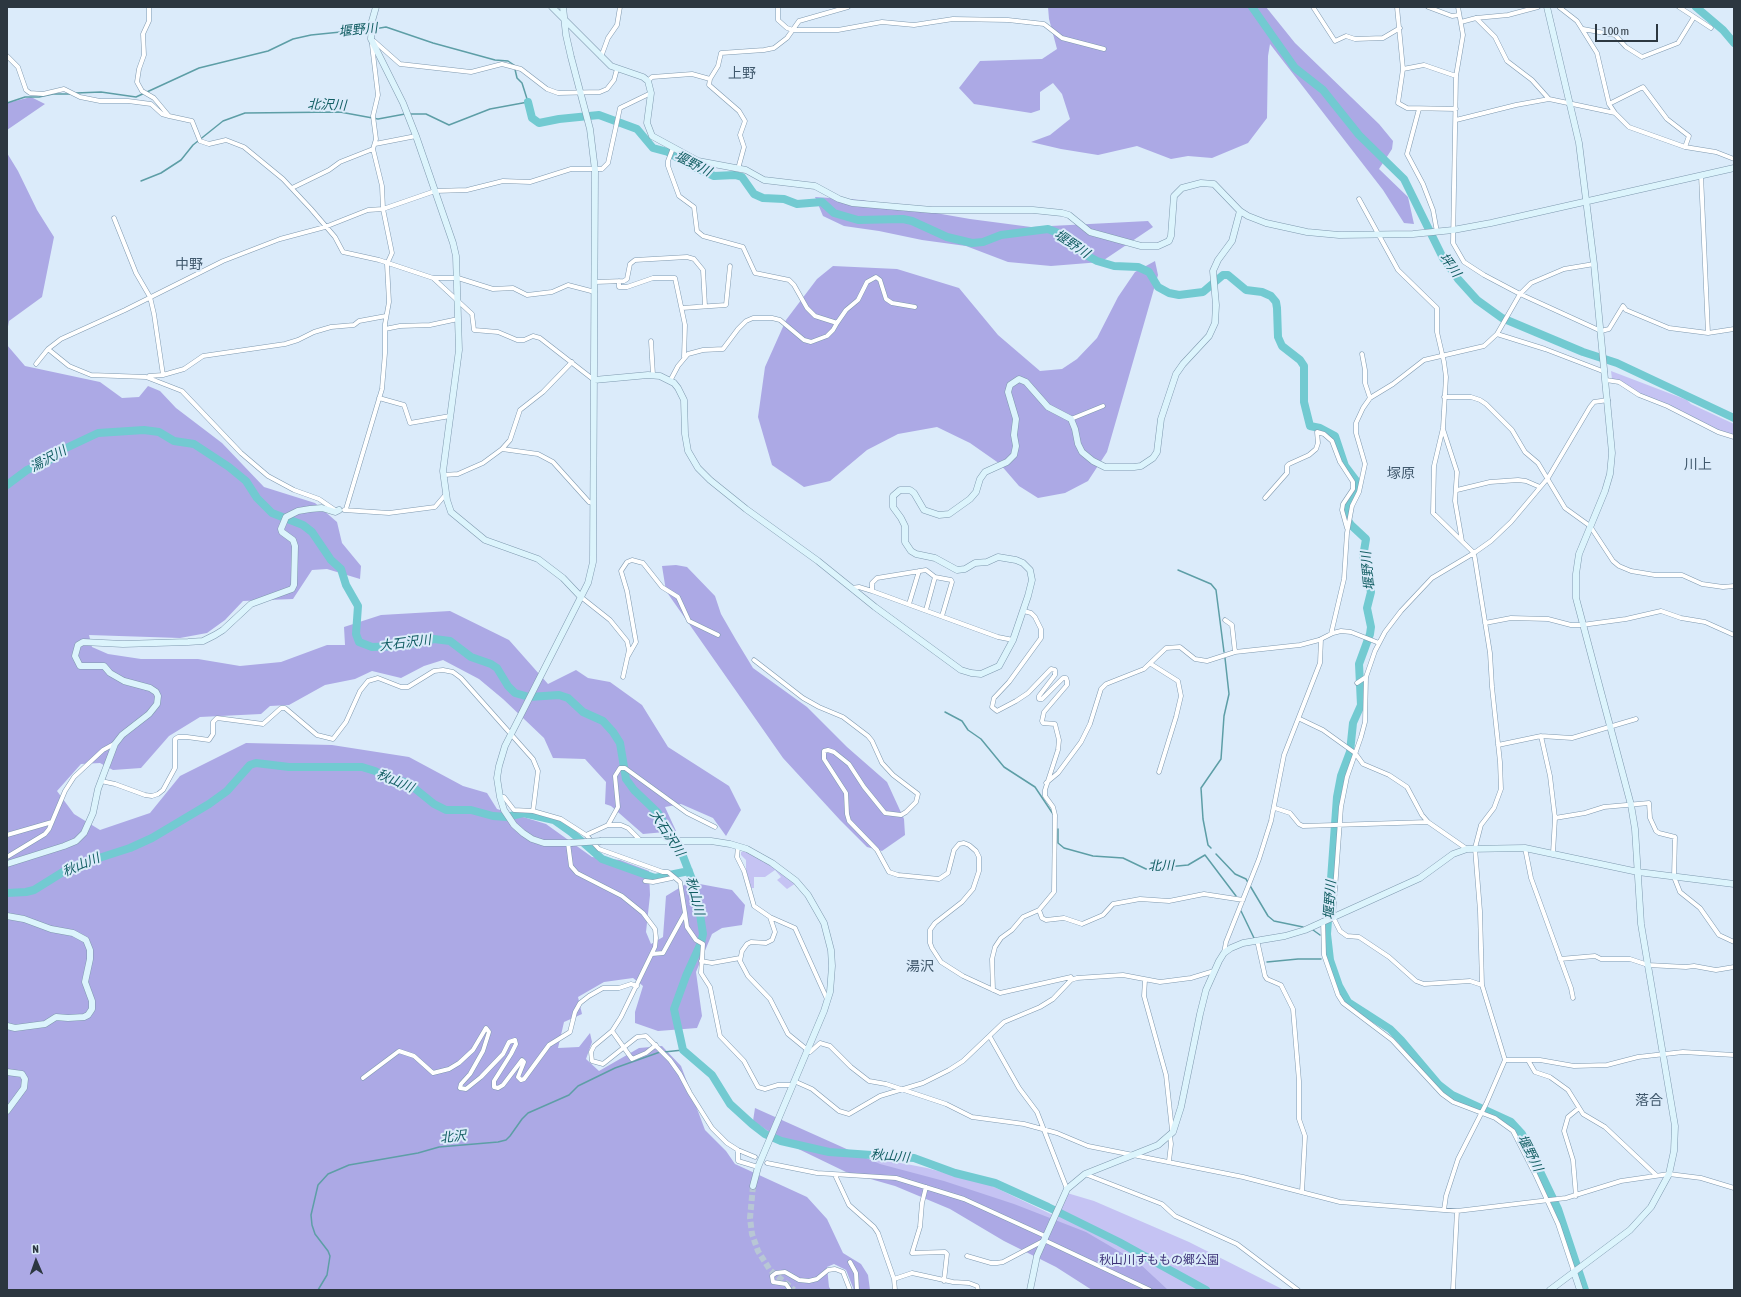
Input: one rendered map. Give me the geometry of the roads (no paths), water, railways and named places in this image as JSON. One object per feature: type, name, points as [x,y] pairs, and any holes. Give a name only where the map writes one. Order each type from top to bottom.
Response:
[{"type":"street","points":[[149,7],[149,21],[143,34],[144,55],[139,69],[137,82],[143,91],[154,98],[169,116]]},
{"type":"street","points":[[346,509],[380,398],[385,353],[386,316],[389,302],[388,264],[392,253],[383,209],[382,186],[373,149],[376,139],[373,118],[378,95],[371,39],[376,7]]},
{"type":"street","points":[[552,7],[601,57],[618,69],[644,77],[648,81],[651,93],[647,117],[648,130],[657,140],[698,161],[746,170],[764,180],[815,186],[845,202],[932,210],[1033,210],[1062,213],[1069,215],[1090,232],[1141,246],[1158,246],[1169,241],[1171,236],[1172,202],[1176,192],[1182,188],[1201,183],[1214,184],[1240,211],[1262,222],[1307,232],[1380,235],[1453,230],[1587,202],[1734,168]]},
{"type":"street","points":[[563,7],[571,58],[586,111],[593,144],[595,170],[594,562],[588,583],[511,735],[499,766],[498,778],[500,797],[504,810],[514,825],[532,839],[544,843],[640,840],[711,841],[738,847],[757,854],[784,871],[808,895],[818,910],[827,931],[832,966],[828,999],[758,1167],[753,1186]]},
{"type":"street","points":[[601,57],[608,38],[617,25],[620,7]]},
{"type":"street","points":[[778,7],[778,20],[787,28],[793,30],[838,30],[882,22],[914,25],[953,19],[1008,20],[1044,24],[1062,38],[1104,49]]},
{"type":"street","points":[[738,169],[744,147],[740,136],[745,121],[739,111],[709,85],[710,79],[718,66],[722,52],[764,50],[774,48],[787,38],[799,21],[848,7]]},
{"type":"street","points":[[1313,7],[1335,41],[1346,36],[1355,40],[1383,38],[1400,28]]},
{"type":"street","points":[[1397,7],[1403,69],[1398,103],[1408,108],[1456,109]]},
{"type":"street","points":[[1428,7],[1452,16],[1459,16]]},
{"type":"street","points":[[1458,7],[1463,35],[1456,76],[1453,243],[1464,262],[1484,275],[1520,294],[1601,330],[1609,329],[1623,306],[1626,310],[1669,328],[1708,333],[1734,329]]},
{"type":"street","points":[[1461,22],[1476,18],[1508,15],[1538,7]]},
{"type":"street","points":[[1548,7],[1579,143],[1594,264],[1612,453],[1610,474],[1605,492],[1579,554],[1576,574],[1576,598],[1631,805],[1642,924],[1675,1126],[1674,1151],[1669,1174],[1651,1208],[1640,1221],[1550,1290]]},
{"type":"street","points":[[1559,7],[1577,20],[1583,29],[1597,53],[1609,104],[1614,113],[1629,127],[1685,147],[1716,152],[1734,159]]},
{"type":"street","points":[[1679,7],[1711,28]]},
{"type":"street","points":[[1583,29],[1615,35],[1626,47],[1642,57],[1678,43],[1694,17]]},
{"type":"street","points":[[1476,18],[1495,37],[1507,61],[1532,80],[1549,99]]},
{"type":"street","points":[[371,39],[400,64],[471,72],[502,64],[526,72],[548,89],[558,93],[592,93],[607,89],[614,80],[618,69]]},
{"type":"street","points":[[371,39],[416,136],[453,243],[458,278],[459,350],[444,475],[446,494],[451,512],[485,540],[538,559],[563,578],[581,597],[610,620],[621,632],[627,641],[628,656]]},
{"type":"street","points":[[7,56],[18,67],[26,90],[30,93],[43,94],[64,89],[78,95],[100,101],[128,101],[151,104],[162,114],[192,121],[200,139],[209,144],[226,140],[244,147],[292,188],[335,237],[343,252],[433,278],[458,278],[493,289],[513,288],[527,295],[552,292],[568,285],[594,292]]},
{"type":"street","points":[[1403,69],[1424,65],[1456,76]]},
{"type":"street","points":[[648,81],[652,77],[692,74],[710,79]]},
{"type":"street","points":[[1609,104],[1643,87],[1667,119],[1689,136],[1685,147]]},
{"type":"street","points":[[36,364],[48,349],[61,339],[223,261],[280,238],[326,227],[368,210],[383,209],[435,191],[467,190],[503,181],[530,182],[571,169],[595,170],[606,167],[619,111],[623,106],[651,93]]},
{"type":"street","points":[[1456,120],[1516,105],[1549,99],[1614,113]]},
{"type":"street","points":[[1419,109],[1407,154],[1423,184],[1433,210],[1434,232]]},
{"type":"street","points":[[375,144],[416,136]]},
{"type":"street","points":[[292,188],[329,170],[340,162],[373,149]]},
{"type":"street","points":[[673,149],[668,166],[679,196],[694,207],[697,231],[703,236],[743,247],[755,273],[789,280],[794,285],[807,308],[815,316],[837,323]]},
{"type":"street","points":[[1701,175],[1708,333]]},
{"type":"street","points":[[1359,199],[1398,270],[1437,308],[1437,332],[1446,377],[1443,428],[1434,466],[1433,513],[1474,553],[1490,653],[1498,745],[1501,789],[1494,808],[1481,825],[1475,848],[1480,911],[1482,985],[1505,1060],[1486,1104],[1454,1170],[1444,1210]]},
{"type":"street","points":[[433,278],[472,314],[474,330],[498,332],[517,340],[524,340],[533,336],[540,338],[594,380],[653,375],[670,381],[678,388],[684,400],[686,444],[692,459],[698,468],[746,509],[818,560],[875,608],[961,670],[971,674],[981,674],[999,666],[1013,640],[1024,611],[1032,580],[1030,570],[1023,563],[998,557],[987,562],[975,563],[965,569],[957,570],[935,558],[916,554],[910,550],[905,542],[904,522],[893,507],[892,499],[900,490],[910,490],[924,510],[933,514],[945,515],[954,512],[973,496],[980,479],[985,472],[1007,462],[1014,455],[1016,446],[1014,435],[1016,419],[1008,392],[1010,385],[1016,380],[1023,380],[1048,407],[1071,420],[1076,429],[1078,444],[1082,452],[1093,462],[1112,468],[1134,467],[1141,466],[1153,458],[1157,452],[1161,419],[1176,374],[1183,364],[1209,336],[1215,323],[1216,305],[1213,278],[1218,260],[1232,240],[1240,211]]},
{"type":"street","points":[[114,218],[136,273],[150,297],[163,375]]},
{"type":"street","points":[[594,282],[619,281],[627,279],[630,264],[636,260],[687,257],[694,259],[703,270],[705,306]]},
{"type":"street","points":[[1331,634],[1344,578],[1348,528],[1354,501],[1362,481],[1365,464],[1356,433],[1356,423],[1363,408],[1370,398],[1393,384],[1424,360],[1484,346],[1497,334],[1520,294],[1531,283],[1564,269],[1594,264]]},
{"type":"street","points":[[682,308],[726,305],[730,266]]},
{"type":"street","points":[[684,357],[695,351],[723,350],[738,329],[746,321],[753,318],[772,318],[780,320],[804,340],[811,342],[827,336],[833,330],[846,310],[858,300],[868,282],[876,277],[880,280],[886,299],[892,303],[915,307]]},
{"type":"street","points":[[619,281],[619,287],[627,287],[653,278],[674,278],[685,325],[684,357],[670,381]]},
{"type":"street","points":[[48,349],[69,366],[91,375],[146,377],[163,375],[184,369],[203,356],[285,344],[298,340],[314,332],[331,327],[354,325],[359,321],[386,316]]},
{"type":"street","points":[[385,329],[400,326],[430,325],[458,319]]},
{"type":"street","points":[[1497,334],[1545,349],[1605,372]]},
{"type":"street","points":[[651,341],[653,375]]},
{"type":"street","points":[[1362,354],[1366,370],[1365,383],[1370,398]]},
{"type":"street","points":[[444,475],[458,474],[483,463],[502,449],[510,440],[520,410],[543,392],[572,362]]},
{"type":"street","points":[[146,377],[182,391],[242,453],[268,476],[294,490],[319,499],[334,510],[339,510]]},
{"type":"street","points":[[1606,380],[1619,382],[1639,395],[1667,406],[1718,432],[1734,437]]},
{"type":"street","points":[[1444,397],[1471,397],[1486,404],[1512,430],[1526,452],[1538,463],[1565,508],[1590,526],[1613,561],[1624,569],[1655,575],[1682,575],[1702,584],[1723,587],[1734,586]]},
{"type":"street","points":[[380,398],[404,405],[410,423],[450,416]]},
{"type":"street","points":[[1482,985],[1470,981],[1424,984],[1416,981],[1389,957],[1359,937],[1347,936],[1340,931],[1332,917],[1340,824],[1347,777],[1364,722],[1366,677],[1380,643],[1401,611],[1432,578],[1491,541],[1511,522],[1548,478],[1590,407],[1594,402],[1608,400]]},
{"type":"street","points":[[1071,420],[1103,406]]},
{"type":"street","points":[[1443,428],[1457,472],[1457,490],[1455,501],[1462,541]]},
{"type":"street","points":[[1265,498],[1287,473],[1287,466],[1289,464],[1309,455],[1316,449],[1318,443],[1317,432],[1324,434],[1332,442],[1340,462],[1353,482],[1353,489],[1344,504],[1342,514],[1348,528]]},
{"type":"street","points":[[502,449],[538,454],[553,462],[589,502],[593,503]]},
{"type":"street","points":[[1457,490],[1490,482],[1518,480],[1526,480],[1540,487]]},
{"type":"street","points":[[7,864],[64,846],[76,840],[88,827],[101,781],[115,744],[122,735],[149,714],[157,704],[158,696],[156,692],[150,688],[124,681],[110,673],[104,666],[80,666],[75,656],[78,645],[83,642],[123,644],[188,642],[203,640],[223,630],[250,604],[292,589],[294,584],[295,546],[293,540],[282,532],[282,526],[286,517],[298,511],[310,508],[322,508],[335,512],[346,509],[367,513],[389,513],[435,507],[446,494]]},
{"type":"street","points":[[1344,504],[1354,501]]},
{"type":"street","points":[[623,677],[628,656],[636,642],[627,591],[621,572],[627,562],[632,560],[644,563],[662,587],[678,596],[689,621],[718,635]]},
{"type":"street","points":[[872,591],[872,583],[877,578],[919,571],[928,571],[936,578],[951,580],[952,582],[942,616]]},
{"type":"street","points":[[909,604],[919,571]]},
{"type":"street","points":[[926,610],[936,578]]},
{"type":"street","points":[[852,588],[859,587],[872,591],[998,637],[1013,640]]},
{"type":"street","points":[[993,990],[992,959],[995,947],[1001,938],[1012,930],[1023,917],[1038,910],[1054,892],[1055,815],[1053,807],[1045,796],[1046,784],[1058,750],[1059,740],[1056,724],[1043,723],[1042,717],[1044,712],[1067,685],[1066,678],[1061,680],[1040,699],[1039,696],[1055,674],[1055,670],[1051,670],[1028,693],[1016,701],[997,711],[992,707],[994,698],[1009,682],[1041,638],[1041,629],[1035,617],[1031,613],[1024,611]]},
{"type":"street","points":[[1485,623],[1511,618],[1548,619],[1571,625],[1582,625],[1626,619],[1661,611],[1681,618],[1705,622],[1734,635]]},
{"type":"street","points":[[1225,620],[1232,625],[1235,652]]},
{"type":"street","points":[[1046,784],[1058,773],[1073,755],[1090,724],[1101,689],[1106,684],[1144,669],[1151,664],[1166,648],[1180,647],[1195,659],[1207,661],[1235,652],[1300,645],[1341,631],[1351,632],[1380,643]]},
{"type":"street","points":[[1030,1290],[1033,1270],[1044,1239],[1067,1189],[1085,1174],[1158,1145],[1171,1134],[1181,1107],[1203,1002],[1214,971],[1224,953],[1226,942],[1251,881],[1275,808],[1284,755],[1300,718],[1307,692],[1320,662],[1321,639]]},
{"type":"street","points":[[754,660],[803,698],[819,707],[843,717],[868,736],[872,740],[882,763],[893,775],[918,794],[916,802],[901,815],[885,813],[864,787],[849,764],[834,752],[828,750],[824,751],[824,759],[846,792],[849,821],[877,850],[889,872],[898,875],[939,879],[948,873],[954,850],[959,844],[964,843],[975,848],[979,857],[979,871],[973,888],[962,902],[935,923],[930,930],[930,943],[941,962],[963,976],[993,990],[1005,993],[1028,986],[1071,977]]},
{"type":"street","points":[[1151,664],[1178,681],[1181,696],[1160,772]]},
{"type":"street","points":[[101,781],[152,796],[163,790],[175,768],[175,740],[178,737],[209,740],[213,734],[213,722],[217,718],[263,724],[281,708],[285,708],[317,735],[333,739],[346,722],[360,691],[368,682],[378,678],[401,687],[408,687],[434,671],[453,672],[461,678],[537,766],[536,799],[533,811]]},
{"type":"street","points":[[1356,683],[1366,677]]},
{"type":"street","points":[[1300,718],[1323,730],[1355,753],[1363,764],[1389,775],[1407,787],[1422,815],[1428,822],[1467,849]]},
{"type":"street","points":[[1498,745],[1541,736],[1572,738],[1636,719]]},
{"type":"street","points":[[1541,736],[1550,776],[1556,818],[1553,853]]},
{"type":"street","points":[[7,857],[44,834],[52,822],[65,791],[74,777],[103,750],[115,744]]},
{"type":"street","points":[[608,825],[618,807],[615,776],[622,768],[687,814],[715,827]]},
{"type":"street","points":[[500,797],[504,797],[514,810],[533,811],[561,819],[586,835],[599,848],[663,872],[668,872],[672,878],[680,882],[687,927],[696,940],[703,944],[701,973],[710,987],[720,1036],[744,1061],[754,1084],[761,1089],[793,1083],[812,1089],[839,1111],[849,1114],[884,1094],[923,1083],[963,1062],[1004,1022],[1053,999],[1071,980],[1077,978],[1123,976],[1153,982],[1175,981],[1201,976],[1214,971]]},
{"type":"street","points":[[1556,818],[1584,813],[1604,807],[1649,803],[1650,818],[1656,831],[1675,837],[1674,878],[1680,892],[1700,908],[1719,935],[1734,942]]},
{"type":"street","points":[[1275,808],[1290,813],[1299,824],[1303,826],[1428,822]]},
{"type":"street","points":[[7,835],[52,822]]},
{"type":"street","points":[[586,835],[608,825],[620,825],[628,828],[640,840]]},
{"type":"street","points":[[569,843],[571,866],[577,873],[622,896],[643,913],[655,929],[656,938],[656,947],[637,986],[612,1031],[594,1046],[591,1052],[592,1061],[603,1064],[637,1037],[646,1036],[656,1045],[680,1074],[712,1128],[727,1143],[738,1150],[755,1157]]},
{"type":"street","points":[[738,847],[737,857],[744,871],[752,902],[756,910],[795,928],[828,999]]},
{"type":"street","points":[[1525,848],[1531,878],[1571,988],[1573,998]]},
{"type":"street","points":[[1224,953],[1243,943],[1285,936],[1305,930],[1420,878],[1453,854],[1467,849],[1525,848],[1638,872],[1674,878],[1734,884]]},
{"type":"street","points":[[645,881],[653,882],[672,878]]},
{"type":"street","points":[[1038,910],[1042,918],[1046,920],[1064,918],[1082,924],[1103,915],[1113,904],[1140,899],[1169,901],[1204,894],[1243,900]]},
{"type":"street","points":[[652,954],[662,953],[685,913]]},
{"type":"street","points":[[7,916],[24,918],[51,929],[73,933],[86,940],[90,950],[90,959],[85,982],[92,1001],[92,1009],[88,1015],[68,1018],[56,1017],[45,1024],[15,1028],[7,1026]]},
{"type":"street","points":[[770,917],[775,932],[772,940],[766,943],[751,942],[747,944],[742,951],[740,958],[748,976],[770,999],[788,1034],[807,1051]]},
{"type":"street","points":[[1324,921],[1324,955],[1338,995],[1343,1003],[1392,1040],[1442,1094],[1454,1102],[1495,1118],[1513,1132],[1548,1201],[1562,1236],[1580,1290]]},
{"type":"street","points":[[1257,940],[1265,976],[1267,979],[1281,985],[1293,1009],[1299,1081],[1298,1119],[1305,1136],[1302,1192]]},
{"type":"street","points":[[1560,959],[1595,956],[1601,959],[1630,959],[1648,965],[1686,968],[1694,966],[1716,970],[1734,966]]},
{"type":"street","points":[[701,961],[712,962],[740,958]]},
{"type":"street","points":[[1145,980],[1144,996],[1166,1075],[1171,1134],[1169,1161]]},
{"type":"street","points":[[363,1078],[399,1051],[414,1056],[433,1073],[449,1069],[459,1063],[473,1050],[486,1028],[489,1032],[483,1051],[470,1074],[461,1084],[460,1088],[466,1089],[481,1077],[503,1054],[509,1042],[515,1040],[516,1044],[511,1054],[494,1081],[494,1087],[498,1088],[503,1085],[522,1060],[524,1062],[518,1077],[521,1080],[524,1079],[549,1045],[570,1032],[575,1012],[580,1003],[589,996],[603,988],[618,988],[631,984],[637,986]]},
{"type":"street","points":[[612,1031],[632,1059],[646,1053],[656,1045]]},
{"type":"street","points":[[990,1037],[1019,1088],[1037,1112],[1067,1189]]},
{"type":"street","points":[[807,1051],[810,1052],[817,1044],[824,1043],[830,1046],[861,1076],[869,1081],[946,1104],[972,1117],[1024,1124],[1057,1133],[1088,1146],[1243,1177],[1340,1202],[1457,1211],[1557,1200],[1576,1196],[1621,1181],[1669,1174],[1701,1178],[1734,1188]]},
{"type":"street","points":[[1505,1060],[1557,1062],[1574,1066],[1607,1065],[1638,1057],[1683,1052],[1734,1055]]},
{"type":"street","points":[[1528,1060],[1536,1072],[1550,1077],[1568,1090],[1579,1108],[1587,1117],[1610,1130],[1656,1175]]},
{"type":"street","points":[[7,1072],[22,1074],[25,1079],[24,1088],[7,1111]]},
{"type":"street","points":[[1576,1196],[1573,1160],[1564,1131],[1568,1117],[1579,1108]]},
{"type":"street","points":[[738,1150],[738,1161],[758,1167]]},
{"type":"street","points":[[767,1163],[804,1171],[835,1175],[896,1178],[964,1199],[1150,1290]]},
{"type":"street","points":[[1085,1174],[1162,1204],[1175,1216],[1237,1244],[1298,1290]]},
{"type":"street","points":[[835,1175],[849,1205],[874,1227],[878,1234],[894,1279],[895,1290]]},
{"type":"street","points":[[926,1187],[922,1203],[920,1227],[912,1253],[945,1252],[947,1254],[944,1281]]},
{"type":"street","points":[[1453,1290],[1457,1211]]},
{"type":"street","points":[[968,1256],[991,1264],[997,1264],[1044,1239]]},
{"type":"street","points":[[850,1262],[856,1273],[857,1290]]},
{"type":"street","points":[[790,1290],[786,1284],[773,1282],[772,1276],[776,1273],[785,1272],[799,1280],[808,1281],[817,1279],[828,1270],[835,1269],[843,1272],[850,1290]]},
{"type":"street","points":[[894,1279],[909,1273],[944,1281],[969,1283],[977,1286],[978,1290]]},
{"type":"waterway","name":"坪川","points":[[1252,7],[1295,68],[1323,90],[1359,135],[1404,179],[1443,258],[1458,279],[1477,300],[1502,318],[1583,352],[1617,363],[1734,418]]},
{"type":"waterway","points":[[1696,7],[1723,30],[1734,43]]},
{"type":"waterway","name":"堰野川","points":[[374,29],[386,27],[433,43],[495,60],[508,61],[514,65],[517,78],[522,83],[528,102],[490,109],[449,125],[426,114],[409,114]]},
{"type":"waterway","name":"堰野川","points":[[76,93],[101,92],[136,97],[199,68],[268,51],[293,39],[311,35],[370,29]]},
{"type":"waterway","name":"堰野川","points":[[7,103],[25,97],[70,94]]},
{"type":"waterway","name":"堰野川","points":[[528,102],[532,118],[539,123],[559,119],[599,115],[637,129],[653,148],[668,152],[688,164],[714,176],[735,175],[742,177],[754,194],[763,198],[784,199],[797,204],[822,202],[834,213],[858,220],[903,219],[912,221],[947,237],[972,243],[983,242],[1001,235],[1048,229],[1058,233],[1084,254],[1097,261],[1114,266],[1138,267],[1149,272],[1158,287],[1169,293],[1179,295],[1203,292],[1223,275],[1228,275],[1246,290],[1262,292],[1271,296],[1276,302],[1278,337],[1282,346],[1300,360],[1304,366],[1304,402],[1310,426],[1320,428],[1335,436],[1345,466],[1357,482],[1357,488],[1346,507],[1346,517],[1351,525],[1366,539],[1363,557],[1371,592],[1367,608],[1371,627],[1370,634],[1359,664],[1361,705],[1353,723],[1350,752],[1341,776],[1337,797],[1327,934],[1330,960],[1339,986],[1348,1002],[1390,1029],[1439,1085],[1452,1095],[1511,1122],[1522,1134],[1558,1209],[1585,1290]]},
{"type":"waterway","name":"北沢川","points":[[141,181],[161,173],[181,160],[193,145],[223,121],[245,113],[340,112],[378,119],[405,114]]},
{"type":"waterway","name":"大石沢川","points":[[7,485],[27,470],[48,461],[64,449],[98,433],[144,430],[159,432],[174,441],[194,444],[229,467],[246,481],[257,498],[272,513],[303,525],[312,532],[331,560],[341,569],[346,585],[358,606],[356,634],[359,642],[372,647],[401,646],[434,639],[450,641],[471,657],[491,664],[497,668],[508,686],[515,693],[529,697],[559,695],[568,698],[583,712],[603,721],[613,732],[620,743],[626,779],[634,790],[658,813],[681,851],[693,882],[698,901],[703,934],[701,943],[686,976],[674,1009],[683,1050],[712,1075],[730,1104],[752,1124],[765,1134],[781,1141],[829,1152],[914,1158],[955,1173],[995,1183],[1119,1242],[1206,1290]]},
{"type":"waterway","points":[[1178,570],[1211,584],[1216,590],[1224,652]]},
{"type":"waterway","points":[[1211,848],[1208,845],[1203,819],[1201,788],[1221,759],[1224,716],[1229,694],[1225,658]]},
{"type":"waterway","name":"北川","points":[[945,712],[962,721],[968,730],[981,739],[1004,767],[1035,787],[1053,814]]},
{"type":"waterway","name":"秋山川","points":[[7,893],[34,890],[71,867],[130,848],[152,838],[209,804],[227,791],[250,765],[256,763],[289,767],[362,767],[375,771],[388,778],[408,783],[434,804],[446,810],[471,810],[493,816],[507,817],[523,813],[554,820],[571,832],[602,859],[655,878],[689,871]]},
{"type":"waterway","name":"北川","points":[[1058,829],[1058,843],[1064,848],[1093,856],[1123,858],[1146,869],[1188,865],[1205,855],[1236,896]]},
{"type":"waterway","points":[[1216,854],[1235,874],[1246,879],[1268,916],[1274,921],[1303,927]]},
{"type":"waterway","name":"北川","points":[[1241,911],[1254,938]]},
{"type":"waterway","points":[[1313,930],[1320,935]]},
{"type":"waterway","name":"北川","points":[[1267,962],[1298,959],[1321,959]]},
{"type":"waterway","name":"北沢","points":[[664,1052],[683,1050]]},
{"type":"waterway","name":"北沢","points":[[318,1290],[327,1275],[330,1256],[315,1234],[311,1215],[318,1185],[328,1174],[349,1165],[418,1153],[439,1147],[506,1140],[528,1113],[569,1095],[578,1086],[615,1068],[660,1052]]},
{"type":"tunnel","points":[[753,1186],[750,1218],[752,1234],[758,1251],[770,1270],[794,1290]]},
{"type":"district","name":"上野","points":[[742,74]]},
{"type":"district","name":"中野","points":[[189,265]]},
{"type":"district","name":"川上","points":[[1698,465]]},
{"type":"district","name":"塚原","points":[[1401,474]]},
{"type":"district","name":"湯沢","points":[[920,967]]},
{"type":"district","name":"落合","points":[[1649,1101]]},
{"type":"water label","name":"湯沢川","points":[[48,459]]},
{"type":"park label","name":"秋山川すももの郷公園","points":[[1159,1260]]}]
